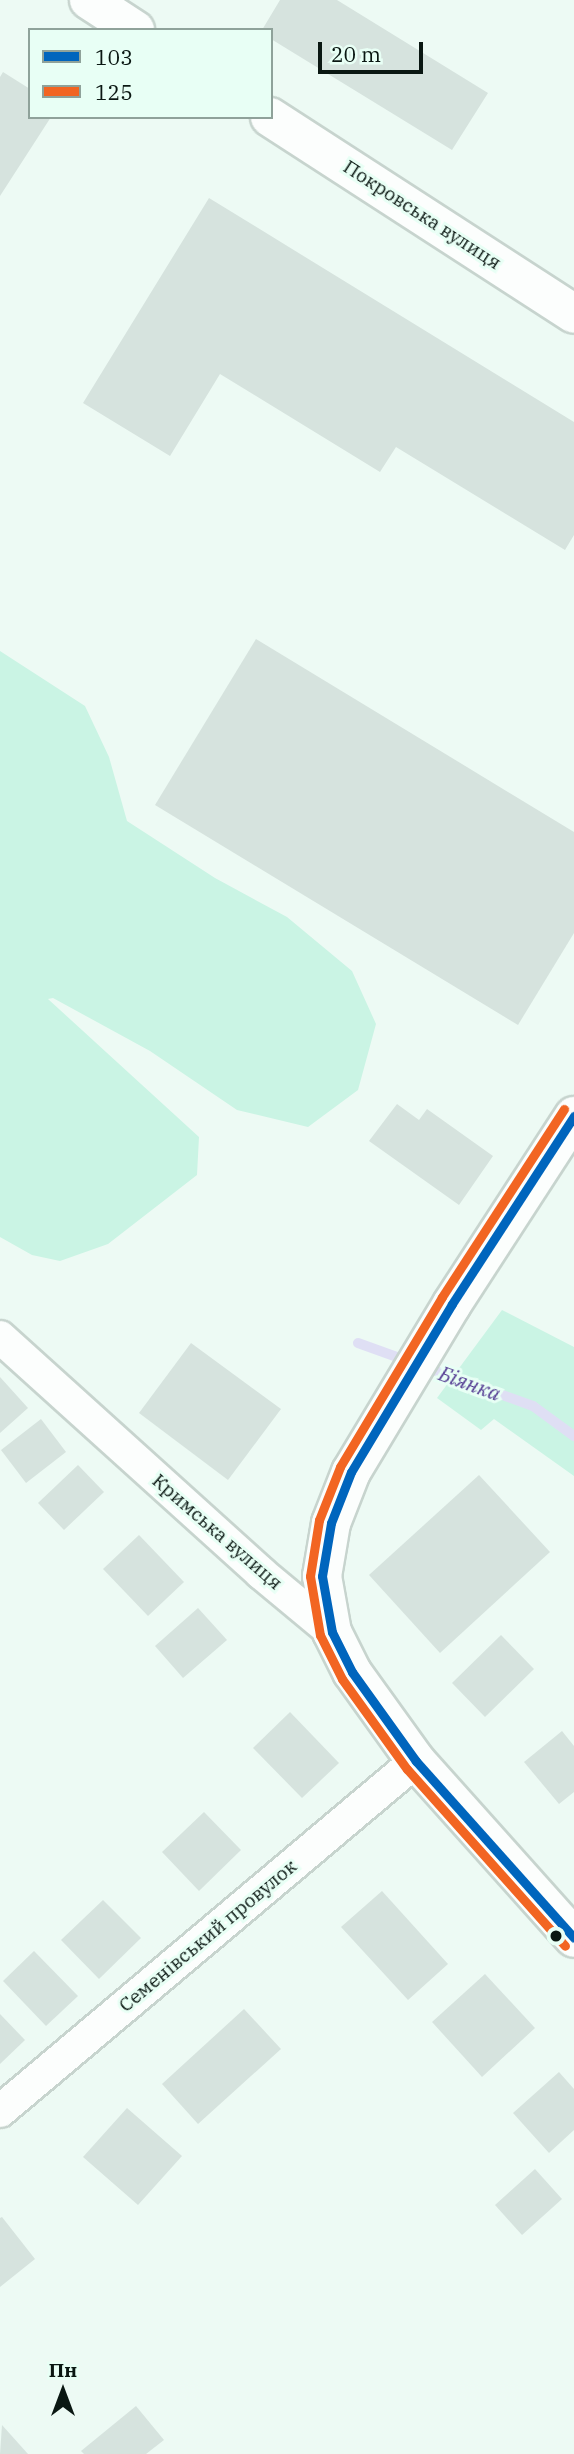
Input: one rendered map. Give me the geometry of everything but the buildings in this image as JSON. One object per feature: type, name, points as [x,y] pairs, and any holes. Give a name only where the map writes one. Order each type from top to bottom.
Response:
[{"type":"street","points":[[89,0],[132,28]]},
{"type":"street","name":"Покровська вулиця","points":[[273,119],[574,314]]},
{"type":"street","points":[[332,1632],[322,1576],[331,1523],[351,1472],[452,1304],[574,1116]]},
{"type":"street","name":"Кримська вулиця","points":[[0,1337],[251,1564],[332,1632],[352,1672],[416,1761],[574,1938]]},
{"type":"street","name":"Семенівський провулок","points":[[0,2111],[416,1761]]},
{"type":"green space","points":[[0,651],[85,706],[109,757],[127,821],[215,878],[287,917],[352,971],[376,1024],[358,1090],[308,1127],[237,1110],[150,1051],[53,998],[48,999],[199,1137],[197,1175],[108,1244],[60,1261],[32,1255],[0,1237]]},
{"type":"green space","points":[[502,1310],[574,1347],[574,1476],[494,1419],[481,1430],[437,1398]]},
{"type":"waterway","name":"Біянка","points":[[358,1343],[533,1406],[574,1436]]},
{"type":"transit line","name":"125","points":[[564,1109],[442,1297],[340,1467],[319,1520],[310,1576],[320,1635],[342,1679],[407,1769],[565,1946]]},
{"type":"transit line","name":"103","points":[[574,1116],[452,1304],[351,1472],[331,1523],[322,1576],[332,1632],[352,1672],[416,1761],[574,1938]]}]
